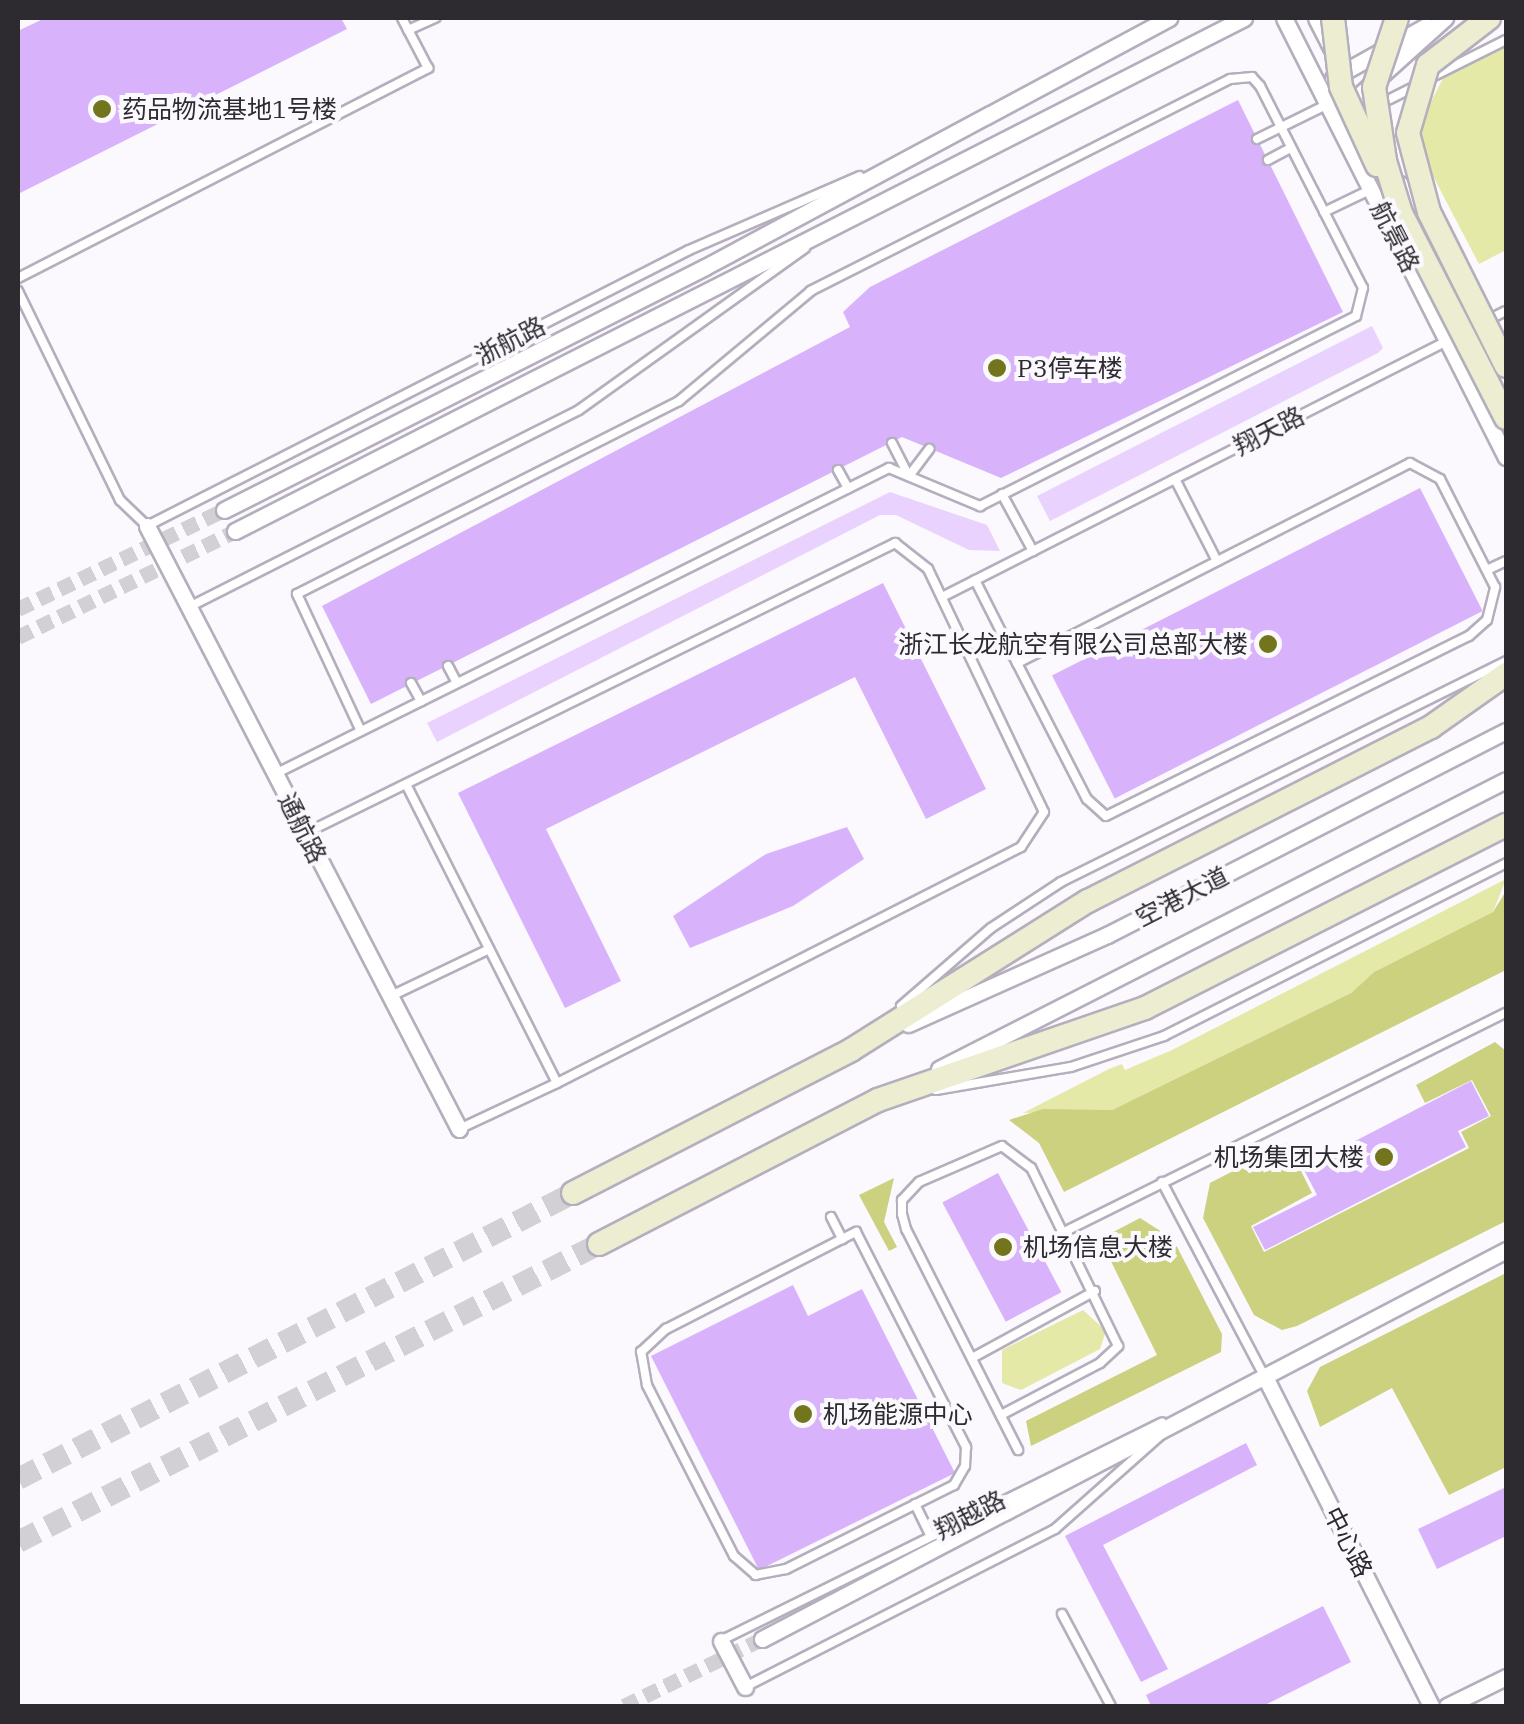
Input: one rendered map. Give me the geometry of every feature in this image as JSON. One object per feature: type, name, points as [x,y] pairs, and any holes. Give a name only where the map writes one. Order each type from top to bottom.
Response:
[{"type":"main road","points":[[1332,18],[1342,87],[1506,418]]},
{"type":"main road","points":[[1397,18],[1374,86],[1402,213]]},
{"type":"main road","points":[[1489,18],[1428,65],[1408,133],[1428,212],[1506,366]]},
{"type":"main road","name":"空港大道","points":[[573,1193],[851,1050],[1088,901],[1431,727],[1506,674]]},
{"type":"main road","name":"空港大道","points":[[599,1244],[878,1100],[1145,1008],[1506,825]]},
{"type":"street","name":"浙航路","points":[[224,510],[706,268],[878,168],[1169,18]]},
{"type":"street","name":"浙航路","points":[[235,530],[816,240],[1244,18]]},
{"type":"street","name":"航景路","points":[[1284,18],[1506,457]]},
{"type":"street","name":"航景路","points":[[1316,18],[1506,395]]},
{"type":"street","points":[[1320,88],[1342,70],[1444,18]]},
{"type":"street","points":[[1331,109],[1358,101],[1444,18]]},
{"type":"street","name":"通航路","points":[[147,526],[459,1130]]},
{"type":"street","name":"空港大道","points":[[851,1050],[1107,935],[1506,731]]},
{"type":"street","name":"空港大道","points":[[878,1100],[1506,780]]},
{"type":"street","name":"翔越路","points":[[762,1639],[1224,1403],[1265,1377],[1506,1250]]},
{"type":"street","name":"中心路","points":[[1265,1377],[1431,1706]]},
{"type":"street","points":[[722,1640],[746,1687]]},
{"type":"street","points":[[1447,1706],[1505,1682]]},
{"type":"lane","points":[[18,278],[428,68],[402,18]]},
{"type":"lane","points":[[408,30],[434,18]]},
{"type":"lane","points":[[1358,101],[1372,108],[1506,40]]},
{"type":"lane","points":[[274,775],[889,468],[980,506],[1364,309],[1363,288],[1252,77],[1230,79],[810,291],[679,402],[297,594],[361,731]]},
{"type":"lane","points":[[1258,138],[1331,109]]},
{"type":"lane","points":[[1268,160],[1291,148]]},
{"type":"lane","name":"浙航路","points":[[147,526],[689,250],[878,168]]},
{"type":"lane","points":[[1324,212],[1371,189]]},
{"type":"lane","name":"浙航路","points":[[189,607],[579,410],[816,240]]},
{"type":"lane","points":[[18,291],[120,500],[147,526]]},
{"type":"lane","name":"翔天路","points":[[942,597],[1506,311]]},
{"type":"lane","points":[[892,443],[909,476]]},
{"type":"lane","points":[[909,476],[930,449]]},
{"type":"lane","points":[[976,580],[1018,663],[1087,799],[1106,816],[1118,815],[1468,636],[1494,603],[1490,569],[1440,479],[1422,463],[1217,561],[1018,663]]},
{"type":"lane","points":[[838,470],[848,488]]},
{"type":"lane","points":[[1175,479],[1217,561]]},
{"type":"lane","points":[[1002,494],[1032,551]]},
{"type":"lane","points":[[304,834],[879,546],[909,547],[942,597],[1042,799],[1036,836],[459,1130]]},
{"type":"lane","points":[[1490,569],[1506,561]]},
{"type":"lane","points":[[851,1050],[992,928],[1061,882],[1506,661]]},
{"type":"lane","points":[[448,666],[457,683]]},
{"type":"lane","points":[[412,684],[421,701]]},
{"type":"lane","points":[[406,784],[556,1083]]},
{"type":"lane","points":[[878,1100],[1071,1068],[1164,1036],[1506,863]]},
{"type":"lane","points":[[388,997],[489,949]]},
{"type":"lane","points":[[1064,1232],[1489,1016],[1506,1013]]},
{"type":"lane","points":[[1001,1415],[1116,1351],[1116,1333],[1016,1148],[989,1148],[910,1190],[906,1229],[1018,1450]]},
{"type":"lane","points":[[1162,1182],[1265,1377]]},
{"type":"lane","points":[[830,1217],[842,1239]]},
{"type":"lane","points":[[856,1232],[966,1447],[954,1485],[786,1569],[744,1570],[640,1364],[648,1342],[666,1329],[842,1239],[856,1232]]},
{"type":"lane","points":[[972,1358],[1095,1291]]},
{"type":"lane","name":"翔越路","points":[[722,1640],[1107,1445],[1224,1403]]},
{"type":"lane","name":"翔越路","points":[[746,1687],[1055,1529],[1162,1434]]},
{"type":"lane","points":[[915,1504],[930,1535]]},
{"type":"lane","points":[[1062,1614],[1111,1706]]},
{"type":"green space","points":[[1506,33],[1506,250],[1479,264],[1422,155],[1421,121],[1452,61]]},
{"type":"green space","points":[[1506,879],[1493,912],[1374,972],[1351,993],[1112,1110],[1023,1113],[1109,1069],[1122,1064],[1125,1070],[1172,1050]]},
{"type":"green space","points":[[1506,891],[1506,970],[1064,1192],[1039,1143],[1009,1120],[1043,1109],[1112,1110],[1351,993],[1374,972],[1493,912]]},
{"type":"green space","points":[[1495,1042],[1506,1051],[1506,1221],[1297,1326],[1282,1330],[1254,1315],[1203,1218],[1210,1183],[1287,1143],[1312,1193],[1251,1226],[1264,1252],[1469,1148],[1461,1132],[1491,1116],[1472,1080],[1425,1103],[1416,1085]]},
{"type":"green space","points":[[894,1178],[884,1222],[897,1247],[889,1251],[859,1195]]},
{"type":"green space","points":[[1140,1218],[1173,1239],[1222,1334],[1221,1352],[1031,1446],[1026,1421],[1157,1355],[1100,1239]]},
{"type":"green space","points":[[1506,1273],[1506,1467],[1449,1495],[1392,1388],[1320,1427],[1307,1391],[1320,1367]]},
{"type":"green space","points":[[1083,1310],[1106,1331],[1100,1349],[1021,1390],[1002,1383],[1002,1350]]},
{"type":"shaded area","points":[[1372,326],[1383,348],[1378,353],[1050,521],[1037,496]]},
{"type":"shaded area","points":[[890,492],[987,525],[1000,551],[969,550],[896,515],[880,515],[437,742],[427,723]]},
{"type":"building","name":"药品物流基地1号楼","points":[[45,18],[341,18],[347,29],[20,193],[18,31]]},
{"type":"building","name":"P3停车楼","points":[[1238,100],[1343,312],[1001,478],[902,437],[371,704],[322,606],[850,327],[843,312],[870,287]]},
{"type":"building","name":"浙江长龙航空有限公司总部大楼","points":[[1420,488],[1483,611],[1115,798],[1052,675]]},
{"type":"building","points":[[883,583],[986,789],[926,819],[855,677],[546,829],[621,981],[565,1008],[458,793]]},
{"type":"building","points":[[847,827],[864,859],[793,906],[690,948],[673,916],[766,854]]},
{"type":"building","name":"机场集团大楼","points":[[1471,1081],[1489,1116],[1458,1131],[1466,1147],[1265,1250],[1253,1227],[1317,1195],[1303,1168]]},
{"type":"building","name":"机场信息大楼","points":[[998,1173],[1061,1292],[1006,1322],[942,1203]]},
{"type":"building","name":"机场能源中心","points":[[793,1285],[808,1316],[862,1289],[955,1473],[759,1570],[651,1356]]},
{"type":"building","points":[[1246,1443],[1257,1465],[1103,1545],[1168,1669],[1141,1682],[1065,1536]]},
{"type":"building","points":[[1506,1487],[1506,1536],[1437,1569],[1418,1529]]},
{"type":"building","points":[[1323,1606],[1351,1662],[1263,1706],[1151,1706],[1146,1695]]},
{"type":"tunnel","points":[[18,609],[224,510]]},
{"type":"tunnel","points":[[18,637],[235,531]]},
{"type":"tunnel","points":[[18,1479],[573,1193]]},
{"type":"tunnel","points":[[18,1542],[599,1244]]},
{"type":"tunnel","points":[[624,1706],[762,1639]]},
{"type":"place","name":"药品物流基地1号楼","points":[[102,109]]},
{"type":"place","name":"P3停车楼","points":[[997,368]]},
{"type":"place","name":"浙江长龙航空有限公司总部大楼","points":[[1268,644]]},
{"type":"place","name":"机场集团大楼","points":[[1384,1157]]},
{"type":"place","name":"机场信息大楼","points":[[1003,1247]]},
{"type":"place","name":"机场能源中心","points":[[803,1414]]}]
